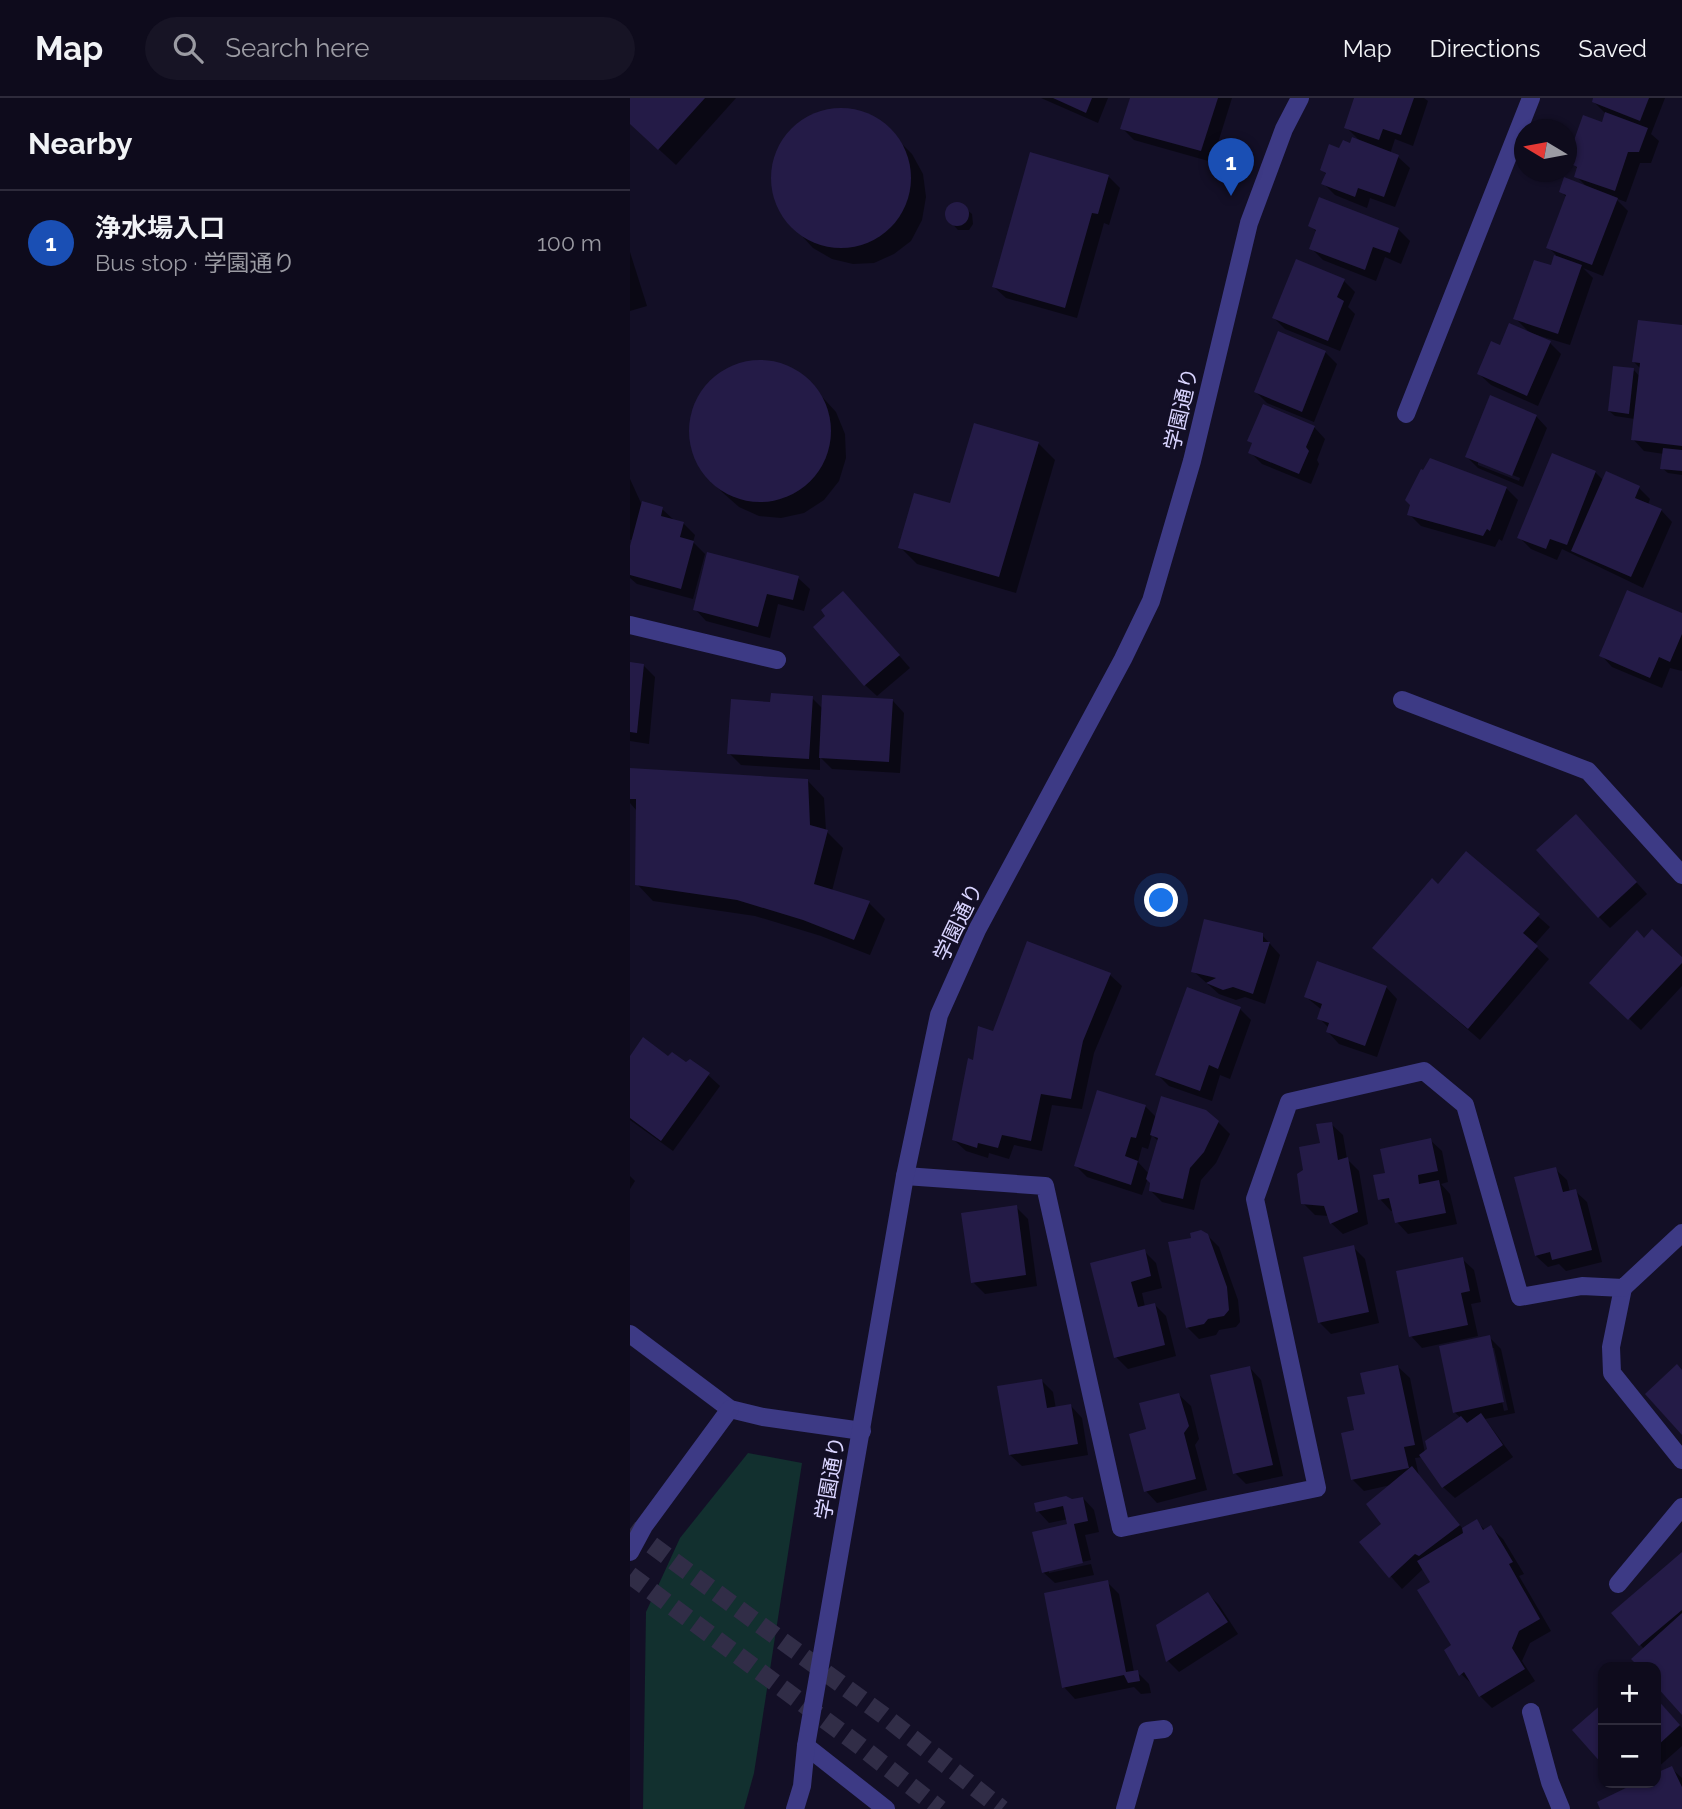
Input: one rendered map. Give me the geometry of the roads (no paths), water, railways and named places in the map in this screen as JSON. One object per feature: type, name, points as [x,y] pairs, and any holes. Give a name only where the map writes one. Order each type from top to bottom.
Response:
[{"type":"street","name":"学園通り","points":[[795,1809],[802,1786],[806,1746],[905,1176],[939,1016],[977,930],[1123,659],[1151,601],[1192,461],[1248,223],[1283,129],[1300,98]]},
{"type":"street","points":[[1406,414],[1531,98]]},
{"type":"street","points":[[630,625],[777,660]]},
{"type":"street","points":[[1402,700],[1588,771],[1682,875]]},
{"type":"street","points":[[905,1176],[1045,1186],[1121,1528],[1317,1488],[1255,1199],[1289,1102],[1424,1071],[1465,1105],[1520,1297],[1582,1286],[1623,1288]]},
{"type":"street","points":[[1682,1233],[1623,1288],[1611,1347],[1612,1373],[1682,1460]]},
{"type":"street","points":[[630,1334],[730,1409],[763,1417],[862,1431]]},
{"type":"street","points":[[630,1552],[644,1526],[730,1409]]},
{"type":"street","points":[[1618,1584],[1682,1507]]},
{"type":"street","points":[[1531,1712],[1550,1782],[1561,1809]]},
{"type":"street","points":[[1125,1809],[1147,1731],[1164,1729]]},
{"type":"street","points":[[806,1746],[886,1809]]},
{"type":"tunnel","points":[[630,1529],[883,1715],[1002,1809]]},
{"type":"tunnel","points":[[630,1575],[940,1809]]},
{"type":"place","name":"浄水場入口","points":[[1231,196]]}]
